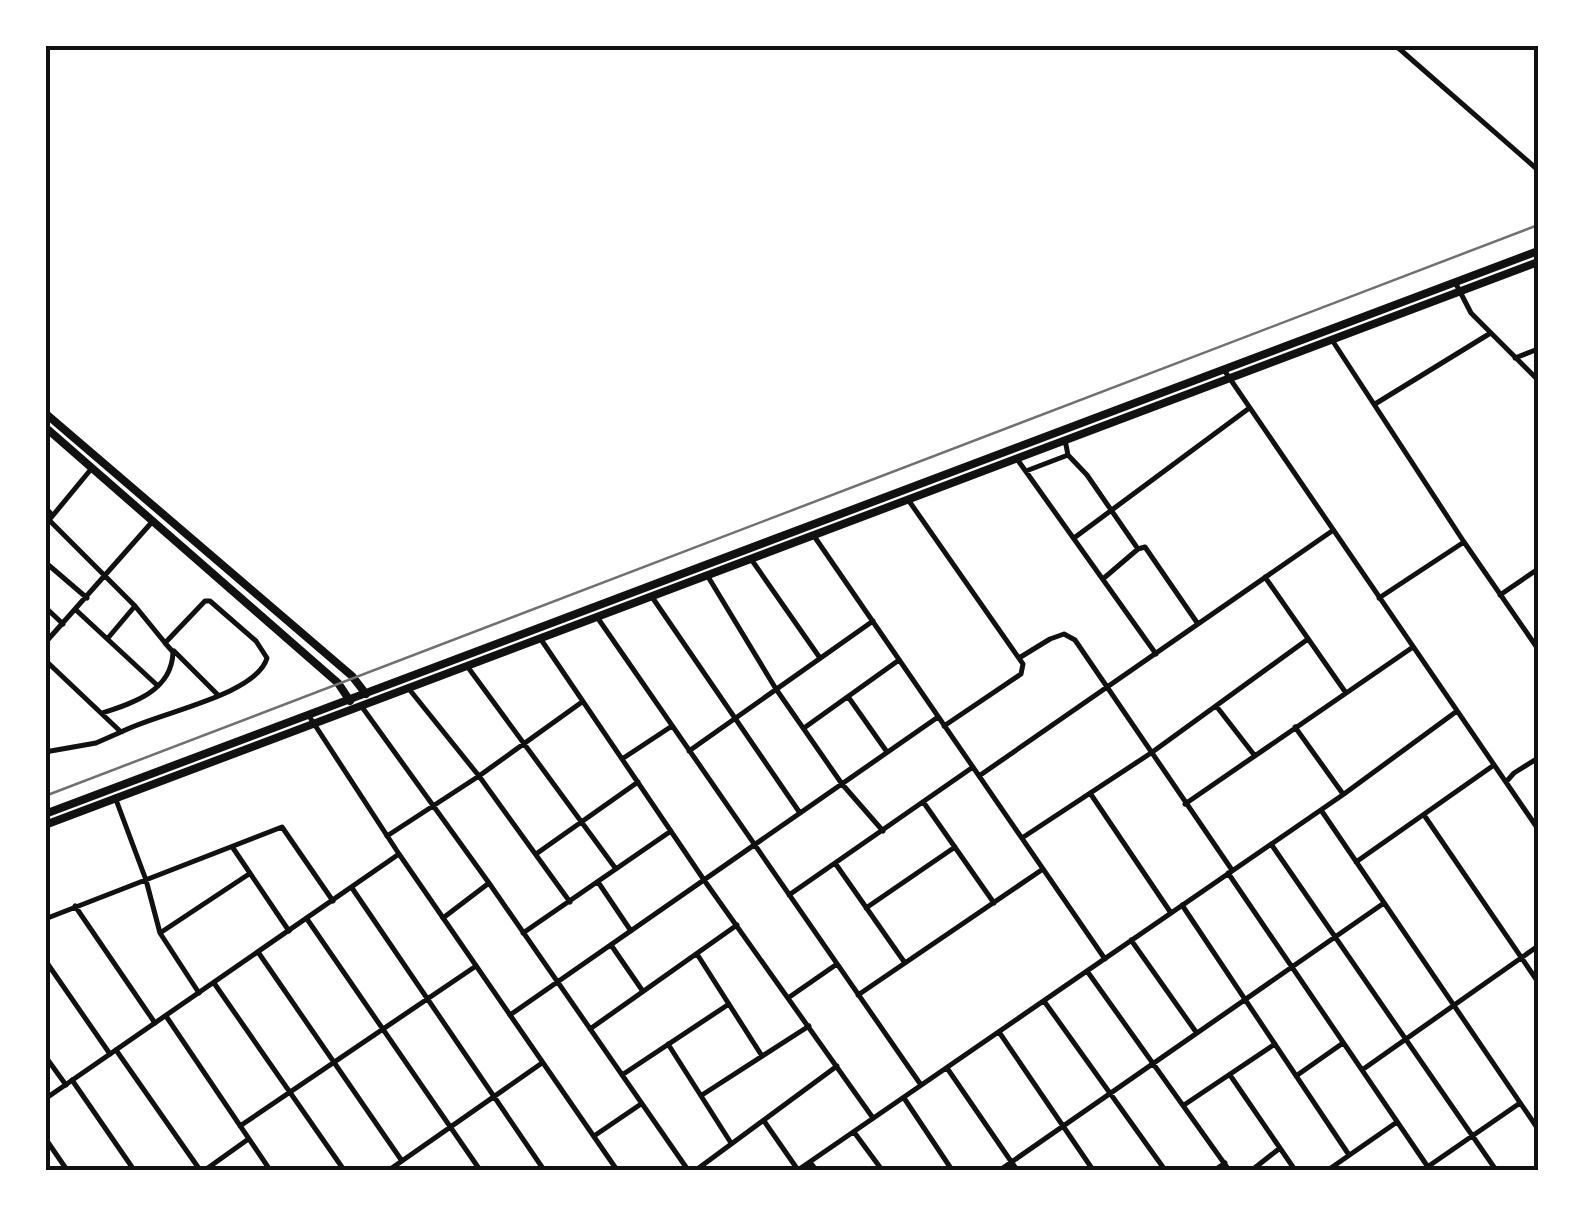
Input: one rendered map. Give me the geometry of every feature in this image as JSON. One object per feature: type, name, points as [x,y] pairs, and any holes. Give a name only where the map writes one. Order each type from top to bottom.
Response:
[{"type":"main road","points":[[1226,375],[1332,340],[1538,251]]},
{"type":"main road","points":[[45,814],[355,704],[1457,287],[1538,262]]},
{"type":"main road","points":[[45,413],[352,676],[369,698]]},
{"type":"main road","points":[[45,428],[338,683],[355,704]]},
{"type":"main road","points":[[369,698],[408,688],[708,576],[1017,459],[1063,437]]},
{"type":"main road","points":[[45,825],[310,720]]},
{"type":"street","points":[[1394,45],[1538,170]]},
{"type":"street","points":[[1457,287],[1488,334],[1538,380]]},
{"type":"street","points":[[1375,404],[1488,334]]},
{"type":"street","points":[[1332,340],[1538,649]]},
{"type":"street","points":[[1516,358],[1538,349]]},
{"type":"street","points":[[1226,375],[1538,828]]},
{"type":"street","points":[[1074,538],[1248,409]]},
{"type":"street","points":[[1063,437],[1068,454],[1138,548]]},
{"type":"street","points":[[1026,471],[1068,454]]},
{"type":"street","points":[[1017,459],[1156,654]]},
{"type":"street","points":[[49,520],[92,468]]},
{"type":"street","points":[[908,500],[1023,664],[1021,674],[944,726]]},
{"type":"street","points":[[45,507],[49,520],[135,606],[173,652],[173,661],[158,686],[142,699],[102,712]]},
{"type":"street","points":[[45,643],[154,520]]},
{"type":"street","points":[[979,776],[1332,531]]},
{"type":"street","points":[[814,536],[1105,958]]},
{"type":"street","points":[[1379,598],[1464,542]]},
{"type":"street","points":[[1104,578],[1138,548],[1148,549],[1199,625]]},
{"type":"street","points":[[751,559],[820,658]]},
{"type":"street","points":[[45,562],[87,598]]},
{"type":"street","points":[[1500,595],[1538,569]]},
{"type":"street","points":[[708,576],[776,689],[842,784],[882,831]]},
{"type":"street","points":[[1265,578],[1346,694]]},
{"type":"street","points":[[652,596],[800,813]]},
{"type":"street","points":[[45,752],[96,743],[140,722],[244,684],[262,670],[267,658],[256,641],[208,600],[166,643]]},
{"type":"street","points":[[108,638],[135,606]]},
{"type":"street","points":[[45,608],[63,624]]},
{"type":"street","points":[[76,610],[158,686]]},
{"type":"street","points":[[597,617],[921,1086]]},
{"type":"street","points":[[689,751],[872,622]]},
{"type":"street","points":[[1019,658],[1050,638],[1064,634],[1076,640],[1427,1169],[1520,1103]]},
{"type":"street","points":[[540,638],[704,880],[874,1118]]},
{"type":"street","points":[[1022,838],[1150,753],[1308,639]]},
{"type":"street","points":[[166,643],[218,694]]},
{"type":"street","points":[[1185,804],[1413,647]]},
{"type":"street","points":[[45,660],[121,732]]},
{"type":"street","points":[[804,728],[899,660]]},
{"type":"street","points":[[467,666],[616,869]]},
{"type":"street","points":[[408,688],[479,776],[570,902]]},
{"type":"street","points":[[849,698],[888,752]]},
{"type":"street","points":[[387,836],[583,701]]},
{"type":"street","points":[[355,704],[490,883],[641,1104],[692,1170],[837,1066]]},
{"type":"street","points":[[1216,706],[1255,756]]},
{"type":"street","points":[[764,1121],[798,1170],[1344,794],[1457,711]]},
{"type":"street","points":[[510,1015],[938,717]]},
{"type":"street","points":[[310,720],[615,1167],[604,1170]]},
{"type":"street","points":[[622,759],[672,726]]},
{"type":"street","points":[[1295,728],[1344,794]]},
{"type":"street","points":[[1506,782],[1538,758]]},
{"type":"street","points":[[1356,862],[1494,765]]},
{"type":"street","points":[[789,895],[973,767]]},
{"type":"street","points":[[536,854],[638,782]]},
{"type":"street","points":[[1090,793],[1172,913]]},
{"type":"street","points":[[115,797],[146,880],[160,933],[199,994]]},
{"type":"street","points":[[923,802],[994,903]]},
{"type":"street","points":[[1320,810],[1538,1129]]},
{"type":"street","points":[[1424,815],[1538,982]]},
{"type":"street","points":[[45,919],[282,827],[334,901]]},
{"type":"street","points":[[524,933],[671,831]]},
{"type":"street","points":[[1272,844],[1496,1170]]},
{"type":"street","points":[[866,908],[955,847]]},
{"type":"street","points":[[233,848],[288,931]]},
{"type":"street","points":[[45,1099],[398,854]]},
{"type":"street","points":[[835,863],[904,963]]},
{"type":"street","points":[[858,995],[1043,869]]},
{"type":"street","points":[[160,933],[250,874]]},
{"type":"street","points":[[598,882],[630,931]]},
{"type":"street","points":[[443,918],[490,883]]},
{"type":"street","points":[[352,888],[544,1170]]},
{"type":"street","points":[[1000,1170],[1384,904]]},
{"type":"street","points":[[75,906],[154,1024]]},
{"type":"street","points":[[1182,906],[1350,1155]]},
{"type":"street","points":[[307,919],[480,1170]]},
{"type":"street","points":[[590,1029],[736,925]]},
{"type":"street","points":[[1132,940],[1196,1032]]},
{"type":"street","points":[[611,945],[642,990]]},
{"type":"street","points":[[1362,1070],[1538,946]]},
{"type":"street","points":[[258,952],[402,1161]]},
{"type":"street","points":[[697,954],[762,1056]]},
{"type":"street","points":[[45,960],[202,1170],[249,1140]]},
{"type":"street","points":[[788,998],[837,964]]},
{"type":"street","points":[[240,1126],[476,966]]},
{"type":"street","points":[[1087,971],[1227,1167],[1215,1170]]},
{"type":"street","points":[[214,983],[344,1170]]},
{"type":"street","points":[[1044,1001],[1165,1170]]},
{"type":"street","points":[[622,1075],[729,1004]]},
{"type":"street","points":[[166,1016],[270,1170]]},
{"type":"street","points":[[702,1095],[808,1026]]},
{"type":"street","points":[[998,1032],[1093,1170]]},
{"type":"street","points":[[1296,1076],[1344,1043]]},
{"type":"street","points":[[668,1044],[732,1143]]},
{"type":"street","points":[[1184,1105],[1275,1044]]},
{"type":"street","points":[[45,1056],[69,1082],[133,1170]]},
{"type":"street","points":[[389,1170],[543,1062]]},
{"type":"street","points":[[946,1068],[1018,1170]]},
{"type":"street","points":[[1230,1075],[1295,1170]]},
{"type":"street","points":[[904,1097],[952,1170]]},
{"type":"street","points":[[594,1136],[641,1104]]},
{"type":"street","points":[[1328,1170],[1397,1122]]},
{"type":"street","points":[[854,1132],[882,1170]]},
{"type":"street","points":[[45,1138],[67,1170]]},
{"type":"street","points":[[1252,1170],[1280,1148]]},
{"type":"street","points":[[810,1162],[816,1170]]},
{"type":"railway","points":[[45,796],[1538,225]]}]
